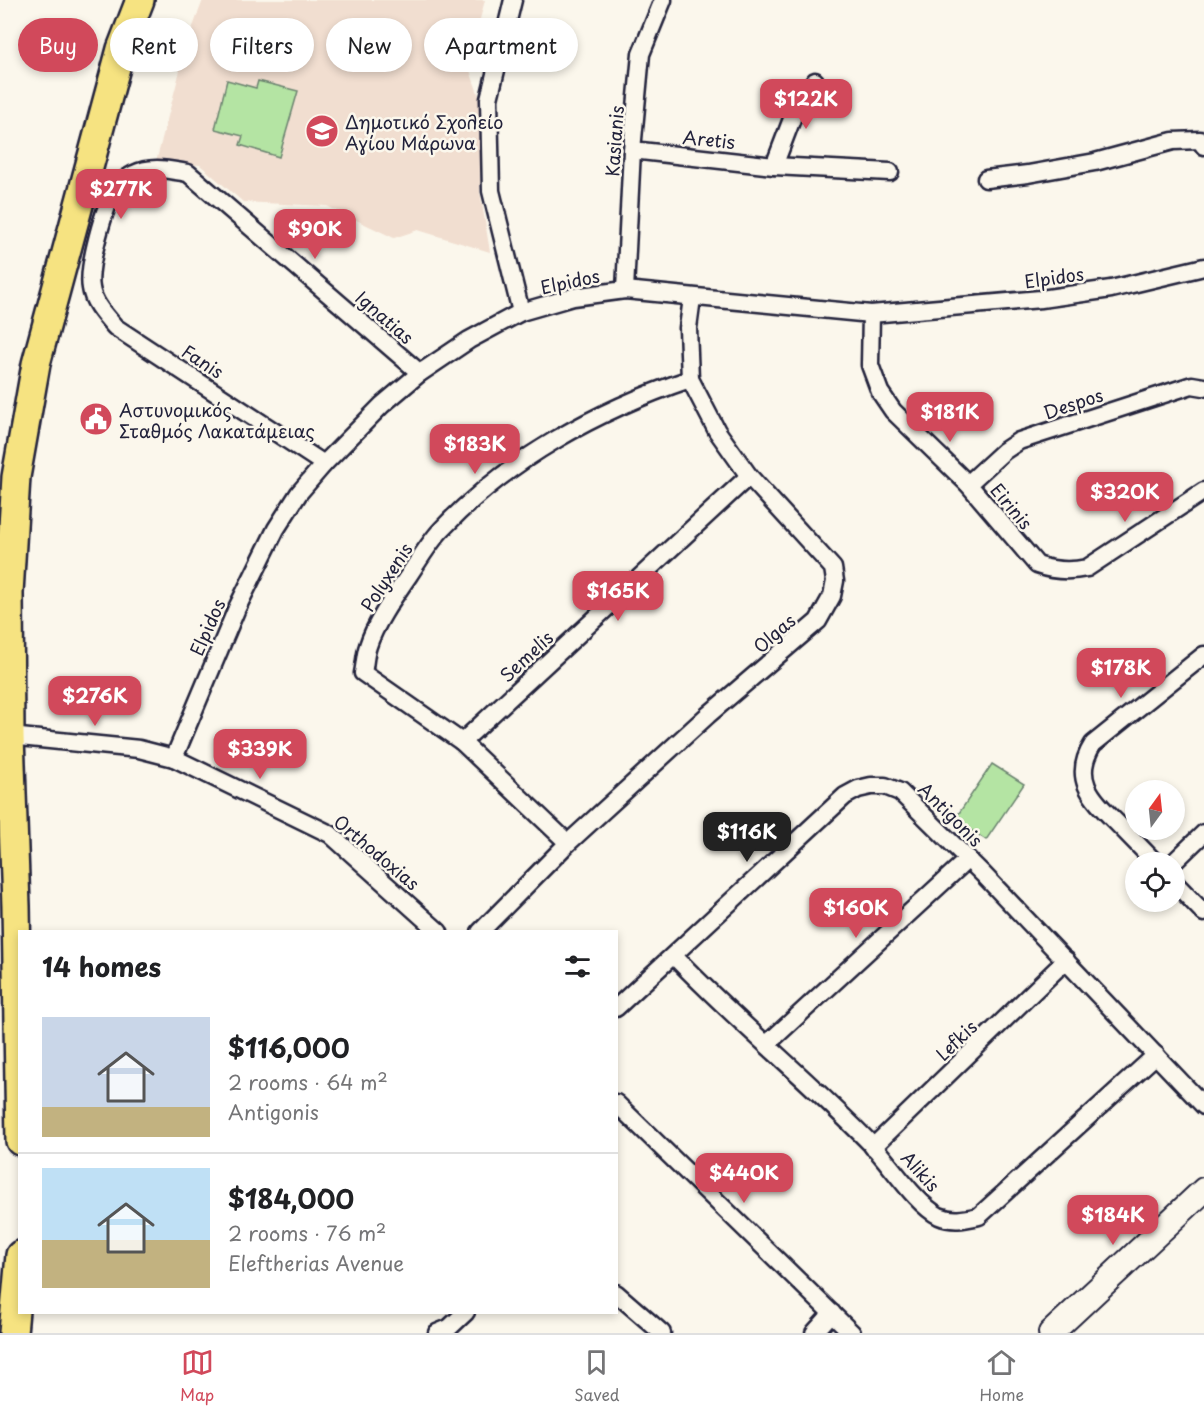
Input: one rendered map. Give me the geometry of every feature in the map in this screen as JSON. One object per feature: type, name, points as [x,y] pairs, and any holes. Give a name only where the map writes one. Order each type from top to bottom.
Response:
[{"type":"main road","points":[[18,1024],[10,736],[9,593],[16,477],[36,363],[121,49],[140,0]]},
{"type":"main road","points":[[1055,1332],[1204,1190]]},
{"type":"main road","points":[[13,1333],[18,1277]]},
{"type":"street","points":[[513,0],[489,99],[491,191],[521,312]]},
{"type":"street","name":"Kasianis","points":[[625,290],[632,150],[641,54],[663,0]]},
{"type":"street","points":[[774,166],[795,111],[815,81]]},
{"type":"street","points":[[986,179],[1095,162],[1173,141],[1202,143]]},
{"type":"street","name":"Aretis","points":[[632,150],[774,166],[890,172]]},
{"type":"street","name":"Fanis","points":[[188,173],[159,168],[134,174],[116,189],[107,207],[90,271],[91,288],[97,305],[115,327],[324,464]]},
{"type":"street","name":"Ignatias","points":[[188,173],[420,373]]},
{"type":"street","name":"Elpidos","points":[[174,758],[212,665],[276,529],[299,493],[382,405],[420,373],[469,340],[521,312],[573,297],[625,290],[871,314],[1041,299],[1111,288],[1204,267]]},
{"type":"street","name":"Olgas","points":[[482,930],[567,843],[708,715],[818,621],[832,596],[835,581],[833,568],[749,476],[717,431],[690,379],[688,328],[693,298]]},
{"type":"street","name":"Eirinis","points":[[871,314],[870,365],[880,392],[893,411],[968,484],[1037,565],[1072,572],[1087,568],[1204,491]]},
{"type":"street","name":"Polyxenis","points":[[567,843],[462,742],[363,673],[368,644],[391,601],[439,531],[474,498],[505,474],[577,427],[640,397],[690,379]]},
{"type":"street","name":"Despos","points":[[968,484],[1004,450],[1019,441],[1192,385],[1204,387]]},
{"type":"street","name":"Semelis","points":[[462,742],[749,476]]},
{"type":"street","points":[[1145,852],[1093,799],[1085,783],[1086,755],[1093,744],[1204,655]]},
{"type":"street","name":"Orthodoxias","points":[[10,736],[139,749],[174,758],[330,834],[438,930]]},
{"type":"street","name":"Antigonis","points":[[618,1006],[845,796],[858,789],[885,786],[900,792],[968,859],[1204,1106]]},
{"type":"street","points":[[1184,852],[1204,833]]},
{"type":"street","points":[[767,1044],[968,859]]},
{"type":"street","points":[[1185,893],[1204,913]]},
{"type":"street","name":"Alikis","points":[[674,956],[708,992],[767,1044],[873,1147],[926,1207],[940,1216],[958,1221],[979,1216],[1156,1055]]},
{"type":"street","name":"Lefkis","points":[[873,1147],[1066,960]]},
{"type":"street","points":[[618,1105],[852,1333]]},
{"type":"street","points":[[618,1295],[653,1330]]},
{"type":"street","points":[[814,1333],[832,1313]]},
{"type":"street","points":[[436,1333],[449,1328],[464,1314]]},
{"type":"shaded area","name":"Δημοτικό Σχολείο Αγίου Μάρωνα","points":[[203,0],[485,0],[480,18],[424,18],[424,72],[470,72],[480,99],[480,191],[490,252],[418,230],[394,238],[327,206],[243,202],[200,165],[156,162],[180,72],[198,72],[196,18]]},
{"type":"green space","points":[[227,80],[256,88],[258,81],[298,91],[279,157],[240,145],[243,136],[215,129]]},
{"type":"green space","points":[[992,764],[1024,784],[986,840],[955,819]]},
{"type":"place","name":"Δημοτικό Σχολείο Αγίου Μάρωνα","points":[[322,131]]},
{"type":"place","name":"Αστυνομικός Σταθμός Λακατάμειας","points":[[96,419]]}]
